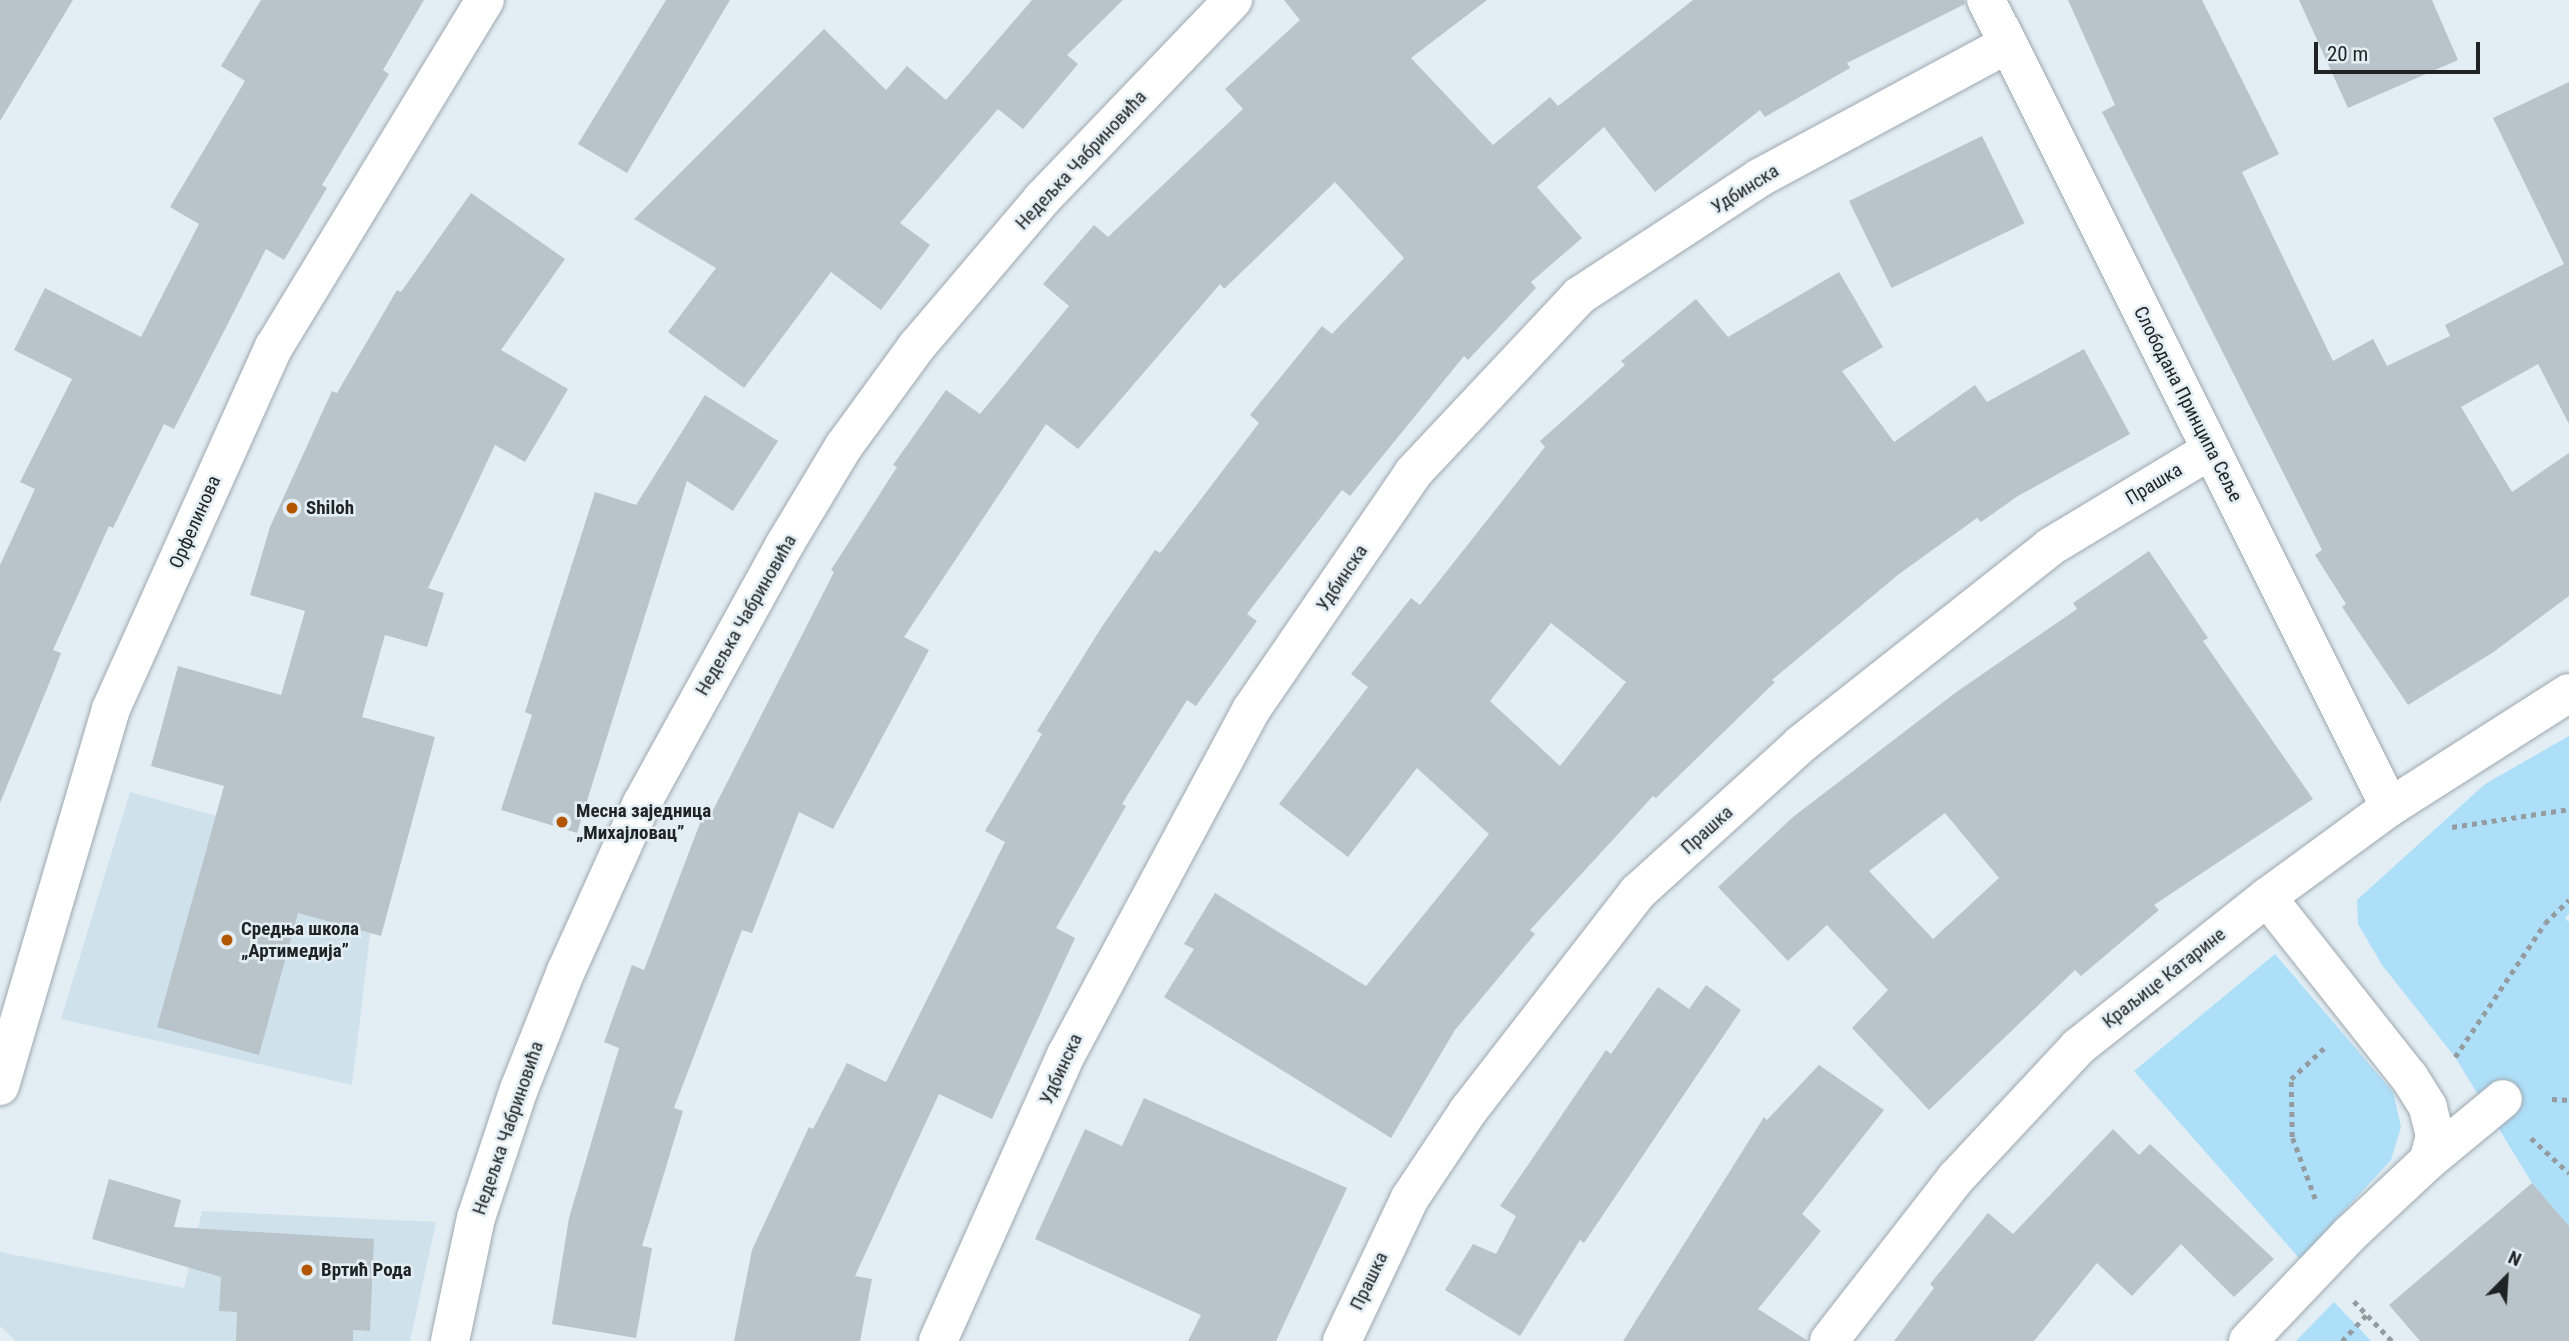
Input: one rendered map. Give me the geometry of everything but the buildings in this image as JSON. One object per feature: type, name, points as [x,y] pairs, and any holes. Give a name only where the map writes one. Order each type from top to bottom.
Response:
[{"type":"street","name":"Орфелинова","points":[[0,1086],[111,709],[274,346],[485,0]]},
{"type":"street","name":"Недељка Чабриновића","points":[[450,1341],[476,1218],[519,1089],[566,971],[642,803],[785,544],[844,446],[917,346],[1042,199],[1233,0]]},
{"type":"street","name":"Слободана Принципа Сеље","points":[[1986,0],[2006,45],[2393,805]]},
{"type":"street","name":"Удбинска","points":[[938,1341],[1066,1055],[1251,710],[1413,473],[1579,296],[1759,178],[2006,45]]},
{"type":"street","name":"Прашка","points":[[1342,1341],[1425,1176],[1468,1111],[1639,892],[1801,744],[2050,547],[2211,450]]},
{"type":"street","name":"Краљице Катарине","points":[[1829,1341],[1956,1178],[2078,1047],[2267,897],[2393,805],[2569,693]]},
{"type":"street","points":[[2267,897],[2409,1077],[2428,1107],[2435,1136],[2428,1161]]},
{"type":"street","points":[[2248,1341],[2350,1234],[2428,1161],[2503,1099]]},
{"type":"path","points":[[2393,805],[2452,827],[2569,809]]},
{"type":"path","points":[[2428,1107],[2455,1057],[2537,934],[2569,900]]},
{"type":"path","points":[[2311,1195],[2292,1137],[2291,1079],[2328,1045]]},
{"type":"path","points":[[2540,1146],[2569,1173]]},
{"type":"path","points":[[2351,1297],[2392,1341]]},
{"type":"path","points":[[2343,1341],[2367,1314]]},
{"type":"shaded area","points":[[2569,736],[2569,914],[2565,918],[2569,922],[2569,1226],[2532,1183],[2455,1057],[2382,965],[2358,924],[2357,900],[2485,784]]},
{"type":"shaded area","name":"Средња школа „Артимедија”","points":[[130,792],[379,861],[352,1085],[61,1019]]},
{"type":"shaded area","points":[[2275,954],[2393,1092],[2401,1127],[2391,1160],[2300,1259],[2134,1071]]},
{"type":"shaded area","name":"Вртић Рода","points":[[202,1211],[436,1222],[410,1341],[16,1341],[0,1326],[0,1252],[184,1288]]},
{"type":"shaded area","points":[[2334,1302],[2371,1341],[2296,1341]]},
{"type":"place","name":"Shiloh","points":[[292,508]]},
{"type":"place","name":"Месна заједница „Михајловац”","points":[[562,822]]},
{"type":"place","name":"Средња школа „Артимедија”","points":[[227,940]]},
{"type":"place","name":"Вртић Рода","points":[[307,1270]]}]
